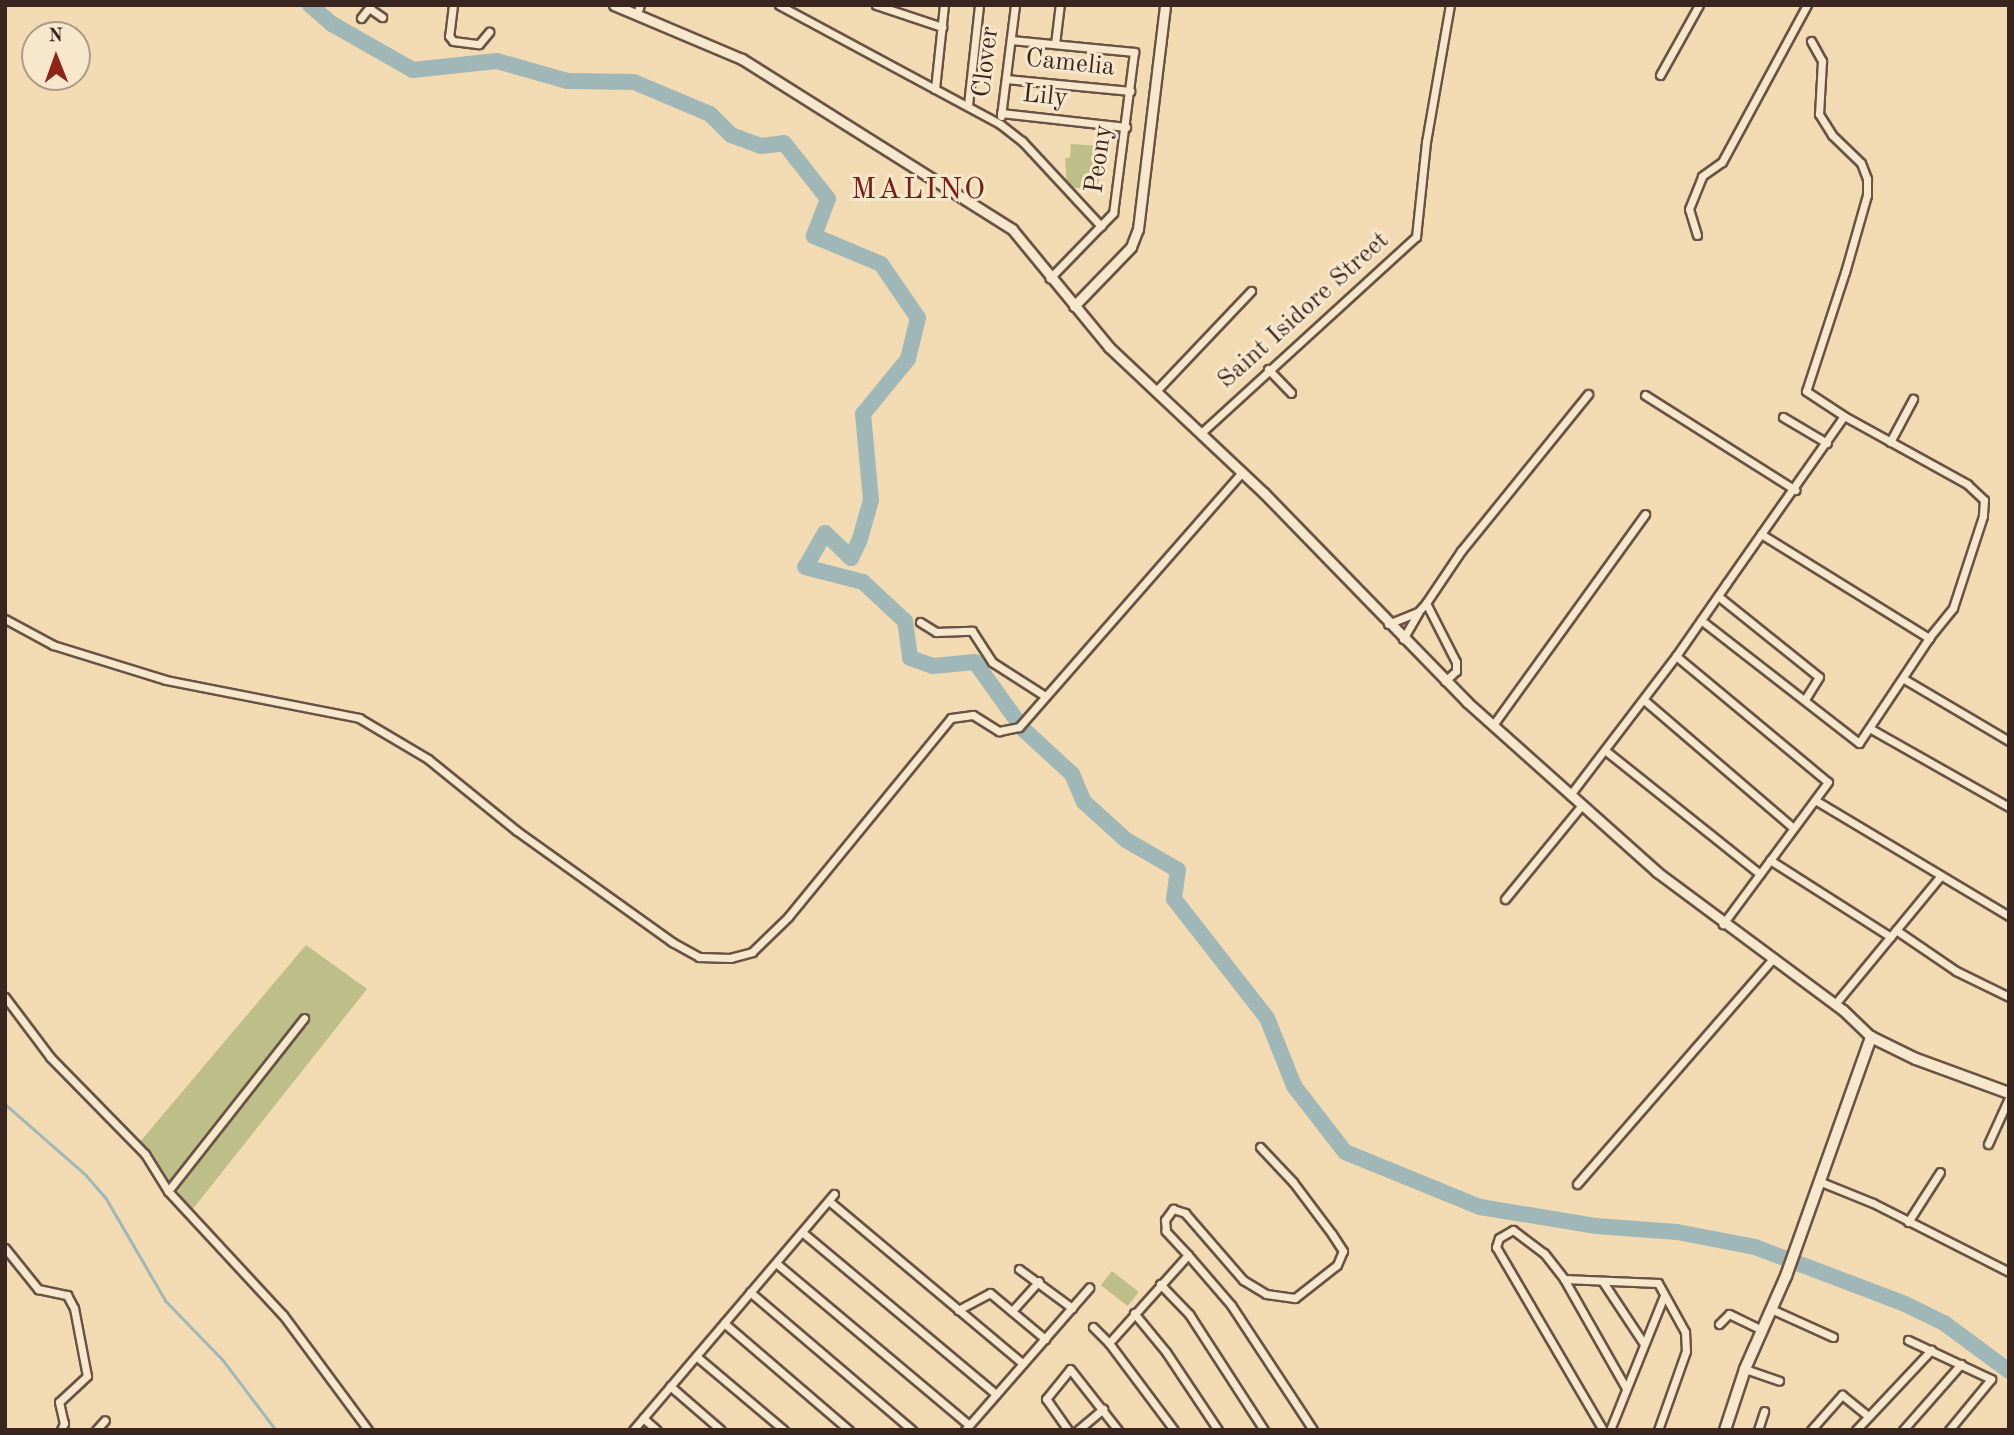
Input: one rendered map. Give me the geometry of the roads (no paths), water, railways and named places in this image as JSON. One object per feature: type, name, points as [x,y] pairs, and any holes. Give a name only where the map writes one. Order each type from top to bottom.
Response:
[{"type":"main road","points":[[1725,1430],[1745,1369],[1786,1276],[1821,1182],[1871,1037],[1916,1059],[2009,1096]]},
{"type":"street","points":[[453,5],[449,36],[453,41],[479,44],[489,32]]},
{"type":"street","points":[[614,5],[634,9],[742,59],[1004,224],[1074,306],[1156,391],[1242,472],[1445,681],[1570,795],[1723,924],[1835,1004],[1871,1037]]},
{"type":"street","points":[[779,5],[1000,124],[1022,141],[1101,226]]},
{"type":"street","points":[[876,5],[942,27]]},
{"type":"street","points":[[935,89],[944,5]]},
{"type":"street","points":[[968,105],[979,5]]},
{"type":"street","name":"Clover","points":[[1000,124],[1015,5]]},
{"type":"street","points":[[1011,40],[1055,44],[1060,5]]},
{"type":"street","points":[[1074,306],[1131,247],[1138,229],[1165,5]]},
{"type":"street","name":"Saint Isidore Street","points":[[1201,433],[1268,369],[1416,237],[1426,142],[1450,5]]},
{"type":"street","points":[[1660,75],[1699,5]]},
{"type":"street","points":[[1697,235],[1689,209],[1702,176],[1722,162],[1807,5]]},
{"type":"street","points":[[361,18],[370,7],[382,17]]},
{"type":"street","points":[[1701,620],[1806,698],[1859,743],[1871,729],[1929,638],[1953,607],[1984,500],[1967,484],[1844,416],[1806,391],[1867,195],[1867,178],[1861,163],[1832,135],[1819,114],[1822,61],[1811,41]]},
{"type":"street","name":"Peony","points":[[1050,278],[1101,226],[1115,207],[1134,52],[1055,44]]},
{"type":"street","name":"Camelia","points":[[1006,79],[1130,91]]},
{"type":"street","name":"Lily","points":[[1002,113],[1126,127]]},
{"type":"street","points":[[1156,391],[1251,291]]},
{"type":"street","points":[[1268,369],[1291,393]]},
{"type":"street","points":[[1403,640],[1418,612],[1461,551],[1588,394]]},
{"type":"street","points":[[1645,395],[1795,490]]},
{"type":"street","points":[[1890,442],[1913,398]]},
{"type":"street","points":[[1570,795],[1676,656],[1795,490],[1844,416]]},
{"type":"street","points":[[1783,417],[1827,443]]},
{"type":"street","points":[[5,619],[53,645],[166,680],[268,696],[359,718],[428,759],[517,831],[672,942],[709,959],[741,957],[762,944],[903,781],[951,718],[973,715],[999,732],[1019,727],[1242,472]]},
{"type":"street","points":[[1493,725],[1645,514]]},
{"type":"street","points":[[1762,534],[1929,638]]},
{"type":"street","points":[[1718,596],[1819,677],[1806,698]]},
{"type":"street","points":[[1426,603],[1456,662],[1456,671],[1445,681]]},
{"type":"street","points":[[1387,624],[1418,612]]},
{"type":"street","points":[[920,622],[936,632],[972,631],[992,662],[1045,696]]},
{"type":"street","points":[[1676,656],[1828,782],[1792,827],[1723,924]]},
{"type":"street","points":[[1904,679],[2009,741]]},
{"type":"street","points":[[1644,700],[1792,827]]},
{"type":"street","points":[[1871,729],[2009,807]]},
{"type":"street","points":[[1606,751],[1760,874]]},
{"type":"street","points":[[1815,800],[1939,878],[2009,916]]},
{"type":"street","points":[[1505,899],[1582,805]]},
{"type":"street","points":[[1770,860],[1956,971],[2008,993]]},
{"type":"street","points":[[1835,1004],[1939,878]]},
{"type":"street","points":[[1577,1184],[1772,960]]},
{"type":"street","points":[[5,997],[50,1057],[145,1154],[168,1191],[283,1315],[368,1430]]},
{"type":"street","points":[[168,1191],[304,1018]]},
{"type":"street","points":[[1988,1144],[2009,1096]]},
{"type":"street","points":[[1260,1147],[1293,1182],[1332,1234],[1343,1251],[1337,1265],[1295,1298],[1266,1294],[1243,1280],[1185,1213],[1172,1209],[1165,1220],[1166,1231],[1231,1305],[1312,1430]]},
{"type":"street","points":[[1908,1222],[1940,1172]]},
{"type":"street","points":[[1821,1182],[2008,1270]]},
{"type":"street","points":[[633,1430],[832,1198],[1023,1364]]},
{"type":"street","points":[[802,1232],[996,1394]]},
{"type":"street","points":[[1603,1430],[1496,1242],[1517,1232],[1544,1253],[1564,1279],[1626,1388]]},
{"type":"street","points":[[5,1248],[38,1289],[67,1295],[74,1308],[87,1376],[59,1402],[61,1430]]},
{"type":"street","points":[[1109,1343],[1188,1255]]},
{"type":"street","points":[[776,1263],[967,1428],[1089,1288]]},
{"type":"street","points":[[1019,1269],[1039,1281],[1072,1308]]},
{"type":"street","points":[[1564,1279],[1603,1282],[1656,1280],[1685,1332],[1686,1352],[1658,1430]]},
{"type":"street","points":[[1012,1311],[1039,1281]]},
{"type":"street","points":[[1603,1282],[1644,1344]]},
{"type":"street","points":[[1160,1284],[1189,1314],[1264,1430]]},
{"type":"street","points":[[750,1292],[912,1430]]},
{"type":"street","points":[[958,1310],[988,1292],[1045,1339]]},
{"type":"street","points":[[1610,1430],[1664,1296]]},
{"type":"street","points":[[1771,1309],[1833,1337]]},
{"type":"street","points":[[1134,1313],[1166,1352],[1218,1430]]},
{"type":"street","points":[[1719,1324],[1729,1314],[1762,1330]]},
{"type":"street","points":[[724,1323],[849,1430]]},
{"type":"street","points":[[1093,1327],[1109,1343],[1174,1430]]},
{"type":"street","points":[[1908,1340],[1992,1380],[1949,1430]]},
{"type":"street","points":[[1856,1430],[1931,1350]]},
{"type":"street","points":[[696,1356],[784,1430]]},
{"type":"street","points":[[1903,1430],[1961,1364]]},
{"type":"street","points":[[1745,1369],[1779,1381]]},
{"type":"street","points":[[1069,1430],[1046,1399],[1069,1370],[1118,1430]]},
{"type":"street","points":[[670,1386],[721,1430]]},
{"type":"street","points":[[1811,1430],[1842,1395],[1868,1416]]},
{"type":"street","points":[[1078,1430],[1102,1409]]},
{"type":"street","points":[[1758,1430],[1764,1411]]},
{"type":"street","points":[[643,1418],[657,1430]]},
{"type":"street","points":[[96,1430],[105,1420]]},
{"type":"waterway","points":[[310,5],[332,24],[413,70],[497,61],[567,81],[634,82],[710,114],[731,135],[761,146],[784,143],[828,199],[814,236],[881,264],[918,318],[908,359],[863,414],[871,500],[860,539],[851,558],[825,533],[805,567],[863,582],[905,621],[910,658],[933,666],[975,662],[1023,729],[1072,774],[1084,802],[1126,840],[1178,870],[1174,899],[1267,1018],[1294,1086],[1345,1152],[1480,1207],[1596,1226],[1677,1232],[1755,1247],[1905,1304],[1944,1323],[2009,1371]]},
{"type":"waterway","points":[[5,1104],[86,1175],[106,1198],[166,1301],[223,1360],[276,1430]]},
{"type":"district","name":"MALINO","points":[[919,190]]}]
